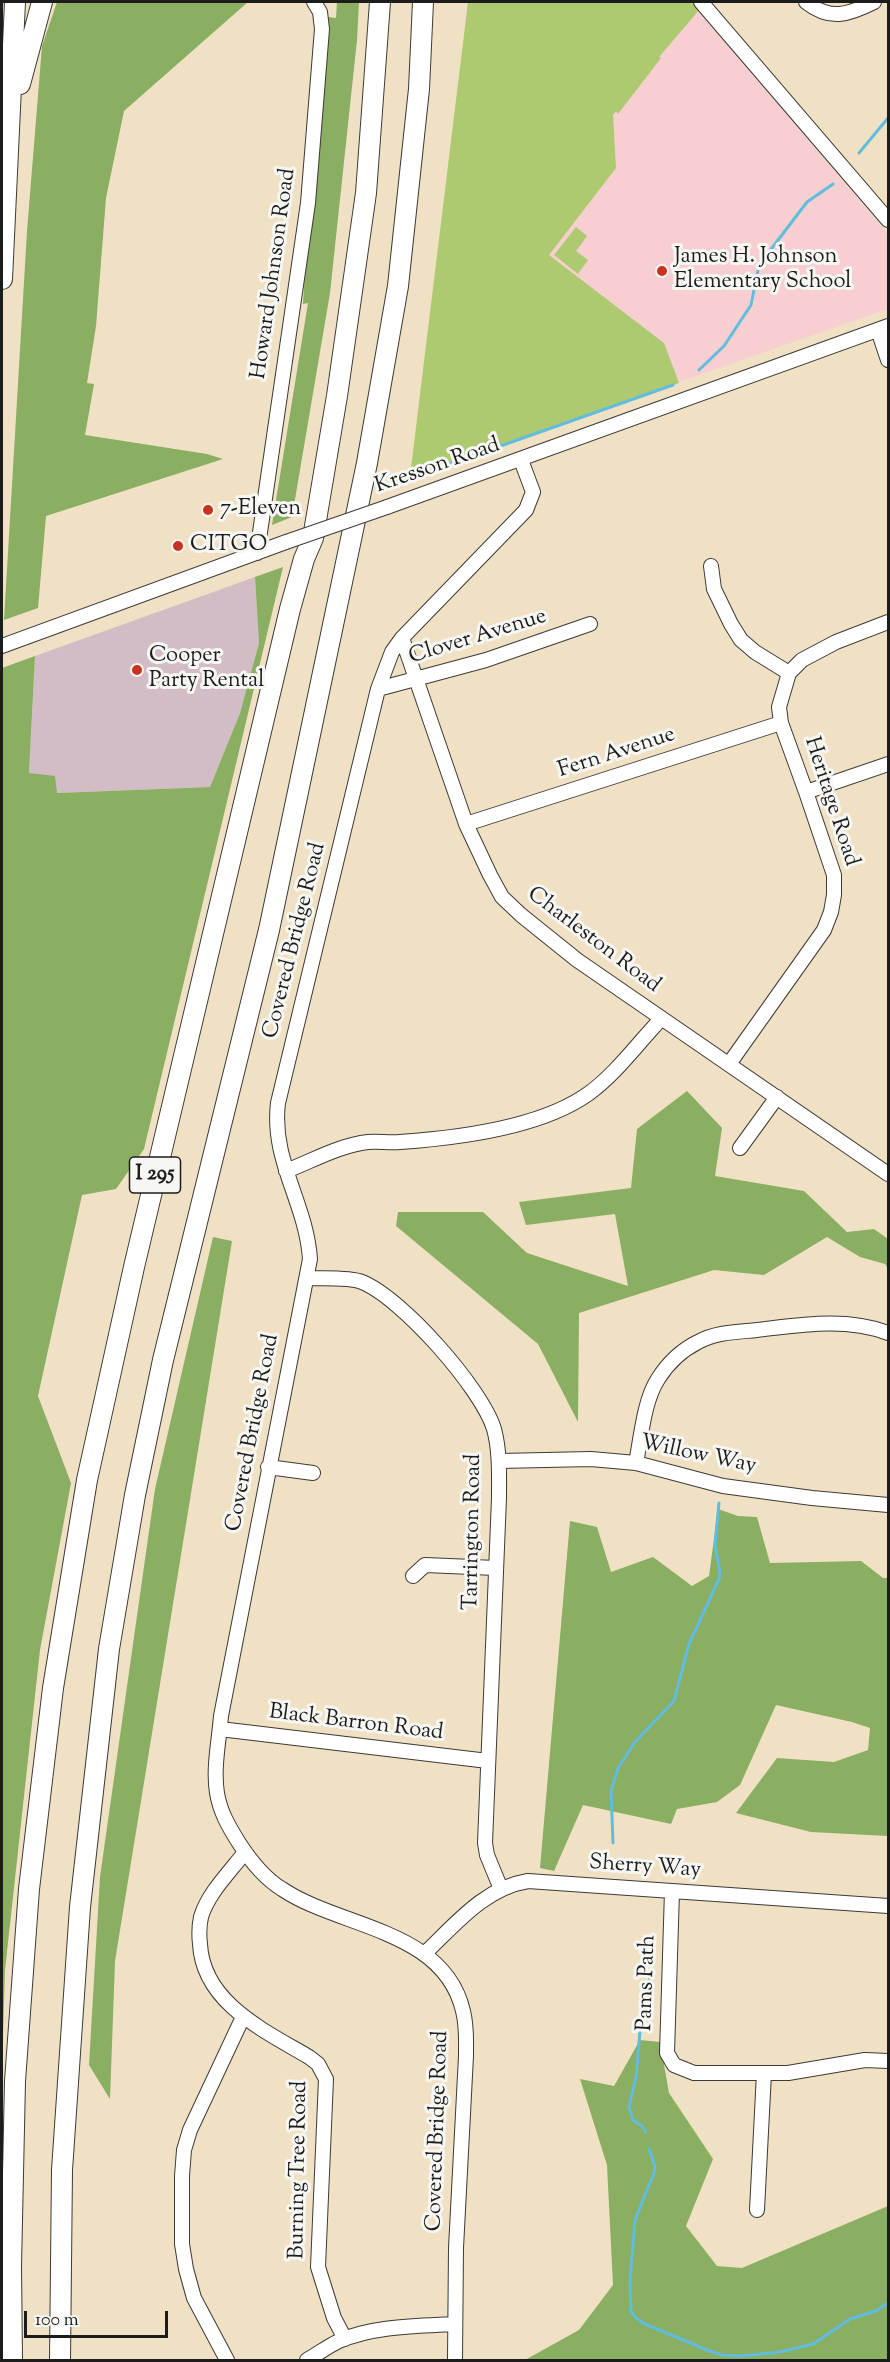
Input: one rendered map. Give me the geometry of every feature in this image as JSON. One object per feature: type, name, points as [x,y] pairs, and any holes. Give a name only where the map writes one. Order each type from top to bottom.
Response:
[{"type":"highway","points":[[2,279],[15,2]]},
{"type":"highway","points":[[7,194],[15,145],[22,75],[42,2]]},
{"type":"highway","name":"I 295","points":[[12,2361],[11,2266],[15,2081],[29,1889],[53,1688],[87,1479],[134,1267],[290,609],[304,559],[313,538],[337,396],[366,193],[380,2]]},
{"type":"highway","name":"I 295","points":[[60,2361],[62,2170],[78,1929],[109,1649],[135,1495],[163,1360],[268,930],[367,463],[398,286],[419,89],[423,2]]},
{"type":"street","name":"Howard Johnson Road","points":[[256,553],[308,203],[322,29],[320,12],[314,2]]},
{"type":"street","points":[[700,2],[888,220]]},
{"type":"street","points":[[806,2],[817,11],[840,15],[854,12],[874,2]]},
{"type":"street","name":"Kresson Road","points":[[2,646],[883,328]]},
{"type":"street","points":[[883,328],[888,360]]},
{"type":"street","name":"Covered Bridge Road","points":[[455,2361],[456,2248],[466,2056],[466,2026],[463,2010],[448,1979],[424,1954],[387,1934],[315,1908],[267,1878],[228,1827],[220,1809],[216,1766],[220,1729],[268,1467],[287,1367],[308,1278],[309,1241],[276,1135],[278,1103],[378,689],[392,652],[402,638],[526,510],[533,492],[521,460]]},
{"type":"street","points":[[711,566],[714,589],[741,640],[755,652],[789,673],[802,660],[836,642],[888,622]]},
{"type":"street","name":"Clover Avenue","points":[[378,689],[416,681],[486,660],[590,624]]},
{"type":"street","name":"Charleston Road","points":[[402,638],[466,824],[502,897],[577,960],[888,1174]]},
{"type":"street","name":"Heritage Road","points":[[729,1064],[824,930],[834,895],[834,875],[807,792],[781,723],[779,707],[789,673]]},
{"type":"street","name":"Fern Avenue","points":[[466,824],[781,723]]},
{"type":"street","points":[[807,792],[888,764]]},
{"type":"street","points":[[286,1171],[351,1145],[478,1134],[564,1108],[589,1093],[607,1077],[661,1018]]},
{"type":"street","points":[[740,1148],[777,1098]]},
{"type":"street","name":"Tarrington Road","points":[[308,1278],[360,1281],[383,1292],[419,1324],[479,1400],[494,1431],[499,1461],[485,1843],[487,1855],[501,1888]]},
{"type":"street","points":[[636,1463],[651,1392],[658,1379],[683,1351],[700,1341],[720,1334],[818,1323],[873,1327],[888,1333]]},
{"type":"street","name":"Willow Way","points":[[499,1461],[591,1458],[636,1463],[723,1486],[888,1505]]},
{"type":"street","points":[[268,1467],[313,1473]]},
{"type":"street","points":[[413,1576],[424,1565],[496,1568]]},
{"type":"street","name":"Black Barron Road","points":[[220,1729],[488,1761]]},
{"type":"street","name":"Burning Tree Road","points":[[245,1852],[212,1896],[202,1916],[199,1929],[203,1967],[222,1997],[243,2018],[318,2064],[326,2079],[318,2267],[334,2318],[345,2339]]},
{"type":"street","name":"Sherry Way","points":[[424,1954],[477,1903],[501,1888],[528,1881],[888,1906]]},
{"type":"street","name":"Pams Path","points":[[672,1891],[667,2053],[674,2065],[694,2073],[764,2073]]},
{"type":"street","points":[[226,2361],[194,2298],[186,2269],[182,2244],[182,2176],[184,2150],[190,2130],[243,2018]]},
{"type":"street","points":[[757,2210],[764,2073],[788,2073],[864,2060],[888,2061]]},
{"type":"street","points":[[307,2361],[345,2339],[417,2326],[454,2324]]},
{"type":"shaded area","name":"James H. Johnson Elementary School","points":[[501,2],[693,2],[888,234],[888,309],[410,476]]},
{"type":"shaded area","points":[[255,577],[259,643],[240,713],[210,787],[57,793],[29,774],[35,656]]},
{"type":"green space","points":[[57,2],[248,2],[124,111],[106,198],[96,326],[87,383],[94,384],[85,435],[207,454],[223,459],[46,516],[38,608],[4,620],[27,231],[42,46]]},
{"type":"green space","points":[[337,2],[359,2],[330,293],[292,517],[272,525],[308,303],[303,304],[321,16],[336,18]]},
{"type":"green space","points":[[468,2],[693,2],[700,9],[659,57],[661,58],[618,114],[616,111],[613,115],[616,168],[549,255],[664,343],[679,383],[410,476]]},
{"type":"green space","points":[[576,227],[587,236],[576,251],[588,260],[578,274],[554,255]]},
{"type":"green space","points":[[283,567],[144,1149],[116,1189],[82,1195],[38,1396],[71,1483],[40,1650],[5,1970],[2,2070],[2,668],[35,656],[29,773],[55,776],[57,793],[210,787],[240,713],[259,643],[255,577]]},
{"type":"green space","points":[[687,1091],[722,1128],[715,1176],[804,1191],[847,1232],[874,1229],[888,1239],[888,1269],[885,1264],[860,1257],[827,1237],[764,1275],[714,1270],[579,1313],[578,1422],[538,1344],[396,1226],[398,1212],[483,1212],[527,1253],[628,1286],[615,1214],[526,1225],[519,1202],[631,1188],[637,1129]]},
{"type":"green space","points":[[213,1237],[232,1241],[115,1961],[110,2099],[89,2065],[100,1877],[155,1489]]},
{"type":"green space","points":[[718,1509],[738,1516],[757,1517],[770,1563],[861,1561],[883,1578],[888,1578],[888,1836],[811,1832],[736,1813],[777,1758],[834,1762],[868,1750],[870,1728],[776,1705],[740,1785],[717,1802],[677,1809],[671,1824],[583,1805],[554,1871],[540,1868],[570,1521],[597,1527],[611,1572],[653,1557],[692,1586],[709,1576]]},
{"type":"green space","points":[[640,2040],[660,2042],[669,2093],[713,2159],[686,2226],[717,2266],[742,2268],[888,2206],[888,2360],[525,2360],[579,2330],[613,2285],[607,2165],[580,2079],[614,2086]]},
{"type":"waterway","points":[[859,153],[888,118]]},
{"type":"waterway","points":[[699,370],[724,346],[751,305],[759,265],[807,202],[833,184]]},
{"type":"waterway","points":[[407,479],[673,385]]},
{"type":"waterway","points":[[613,1843],[611,1791],[618,1768],[635,1742],[674,1701],[689,1644],[719,1579],[720,1572],[715,1545],[719,1503]]},
{"type":"waterway","points":[[644,2014],[649,2000],[650,1973]]},
{"type":"waterway","points":[[641,2020],[636,2077],[629,2107],[633,2120],[646,2132]]},
{"type":"waterway","points":[[649,2149],[655,2167],[635,2220],[630,2282],[631,2312],[645,2324],[707,2350],[722,2355],[741,2356],[780,2352],[813,2344],[850,2319],[876,2311],[888,2303]]},
{"type":"place","name":"James H. Johnson Elementary School","points":[[662,271]]},
{"type":"place","name":"7-Eleven","points":[[208,510]]},
{"type":"place","name":"CITGO","points":[[178,546]]},
{"type":"place","name":"Cooper Party Rental","points":[[137,670]]}]
